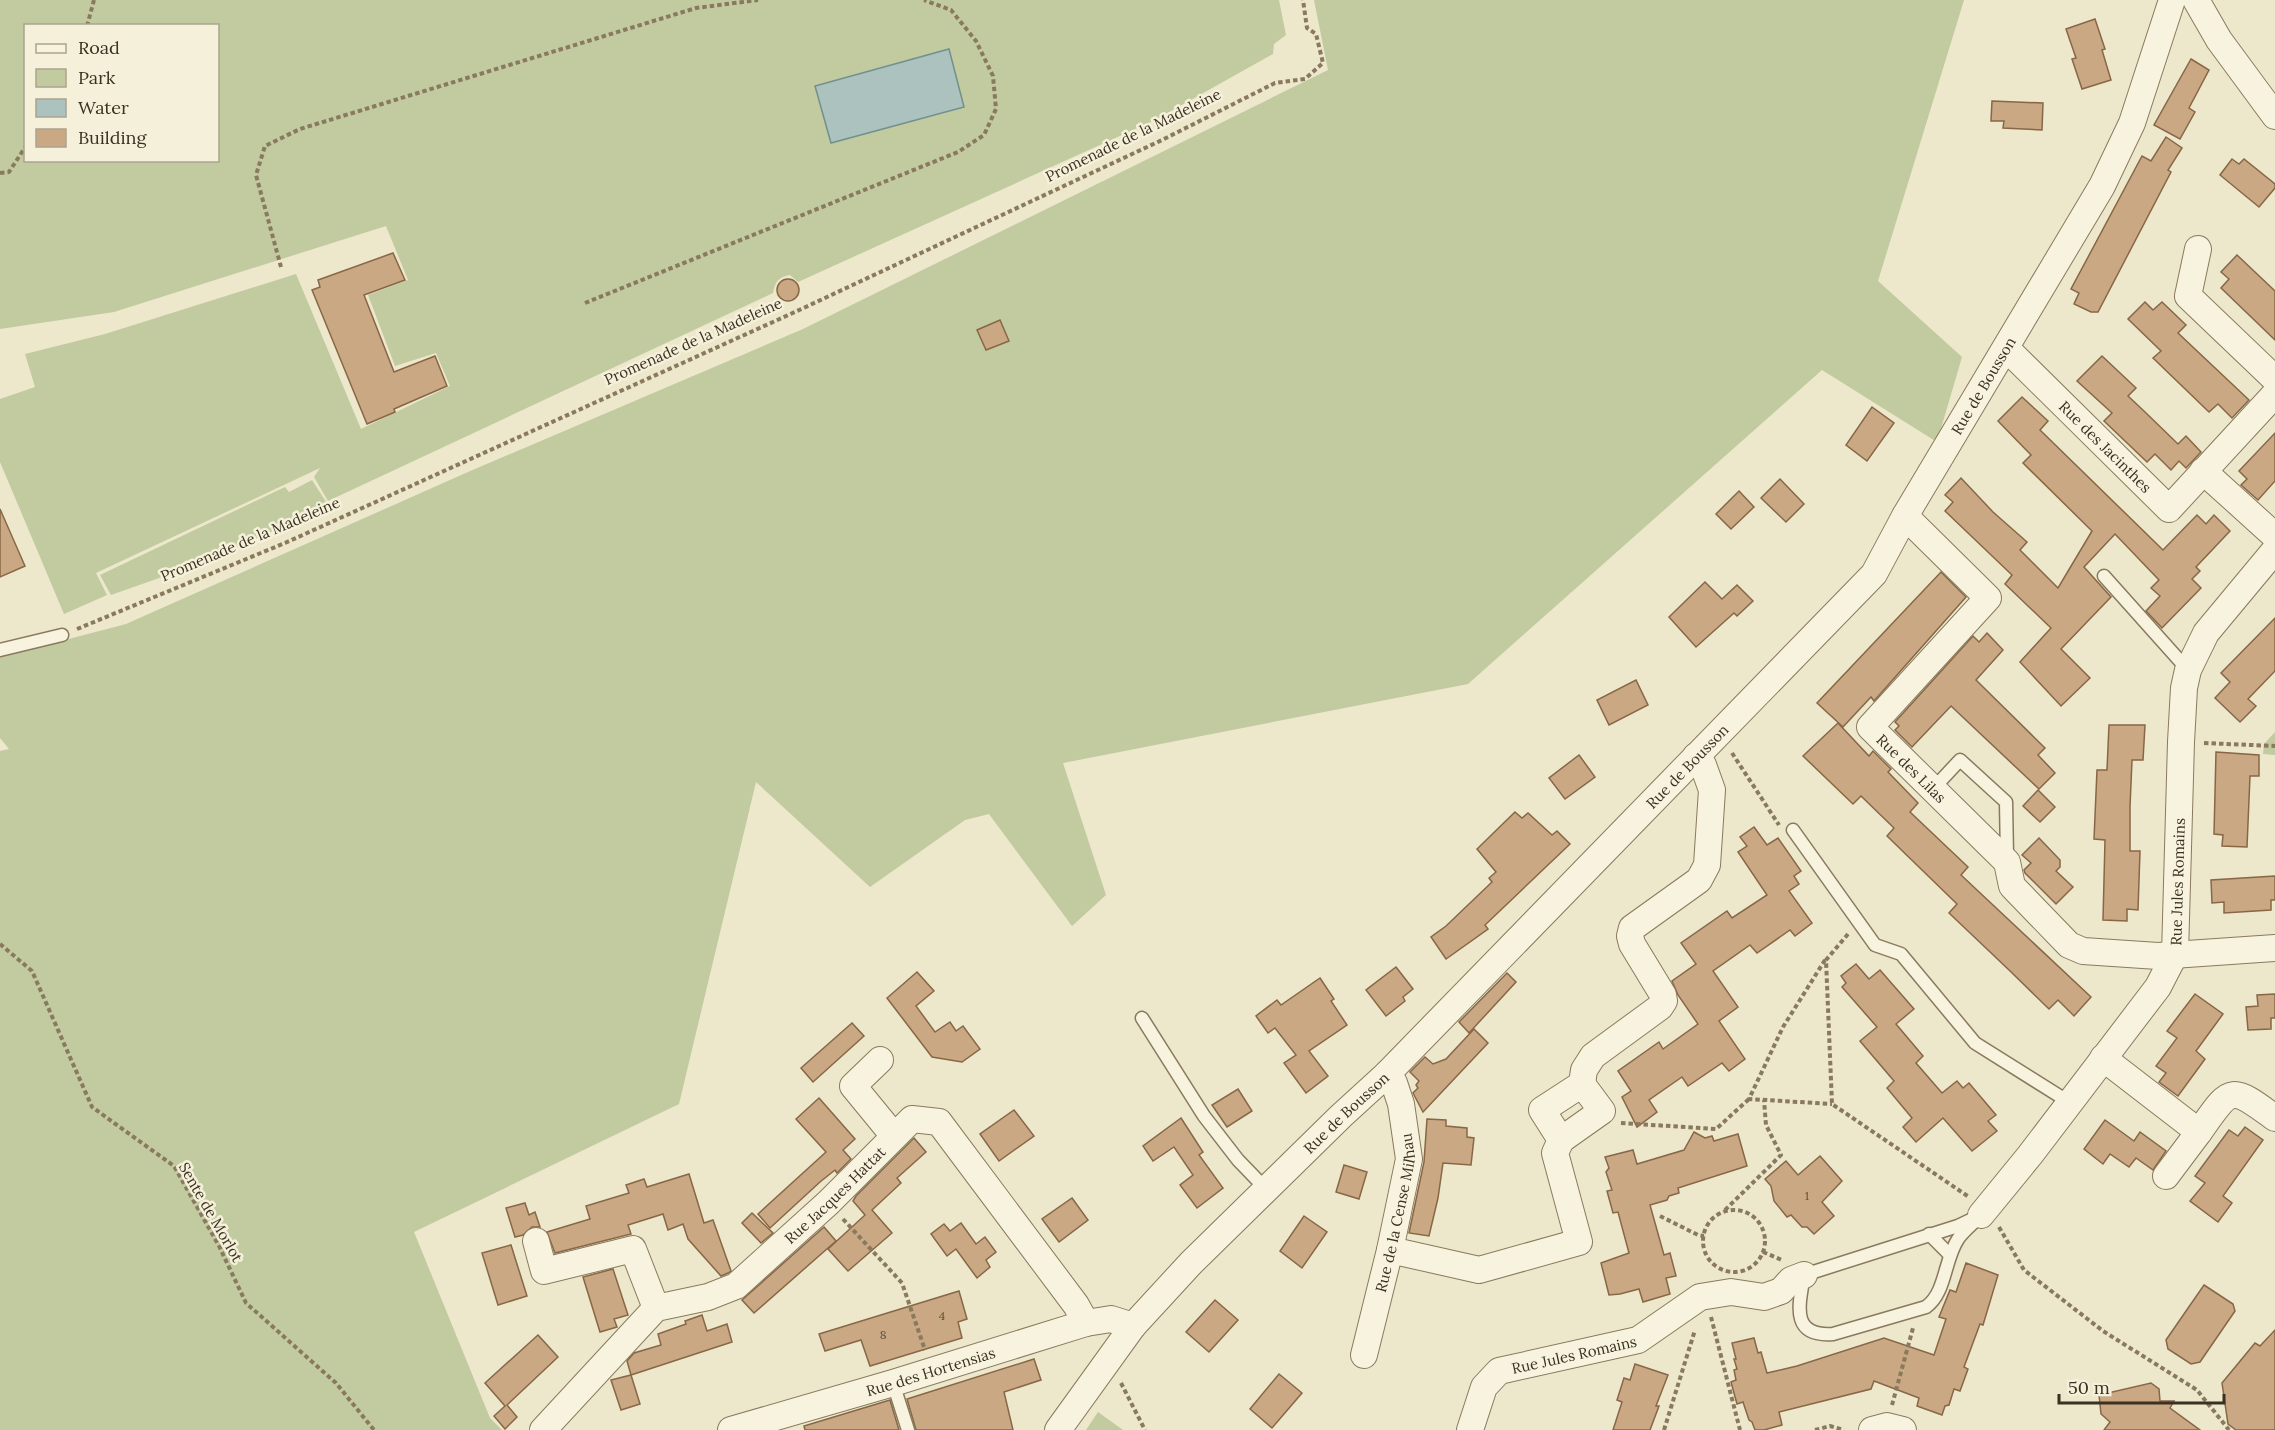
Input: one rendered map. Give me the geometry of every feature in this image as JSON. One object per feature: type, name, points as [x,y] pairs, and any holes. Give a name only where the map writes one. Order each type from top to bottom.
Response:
[{"type":"street","name":"Rue de Bousson","points":[[1058,1430],[1132,1326],[1191,1263],[1341,1116],[1388,1074],[1874,574],[1905,516],[2102,186],[2132,123],[2172,0]]},
{"type":"street","points":[[2196,0],[2219,40],[2266,92],[2275,116]]},
{"type":"street","points":[[2198,249],[2188,296],[2275,379]]},
{"type":"street","name":"Rue des Jacinthes","points":[[2006,348],[2169,509],[2203,471]]},
{"type":"street","points":[[2275,394],[2203,471],[2275,536]]},
{"type":"street","name":"Rue des Lilas","points":[[1905,516],[1988,598],[1870,727],[2007,862],[2012,886],[2069,945],[2083,951],[2158,956],[2275,948]]},
{"type":"street","name":"Rue Jules Romains","points":[[1981,1215],[2030,1155],[2158,987],[2175,954],[2181,742],[2184,688],[2188,670],[2205,633],[2275,550]]},
{"type":"street","points":[[1390,1250],[1479,1270],[1578,1242],[1555,1153],[1561,1140],[1602,1111],[1582,1084],[1584,1070],[1593,1056],[1660,1007],[1664,1001],[1663,994],[1632,944],[1630,936],[1632,927],[1699,880],[1707,865],[1712,790],[1703,765],[1696,756]]},
{"type":"street","points":[[2103,1058],[2199,1132]]},
{"type":"street","points":[[880,1060],[853,1086],[894,1136]]},
{"type":"street","name":"Rue de la Cense Milhau","points":[[1364,1355],[1390,1250],[1409,1159],[1401,1104],[1394,1083],[1388,1074]]},
{"type":"street","points":[[1561,1140],[1542,1110],[1582,1084]]},
{"type":"street","points":[[2166,1176],[2222,1099],[2230,1095],[2247,1097],[2275,1119]]},
{"type":"street","name":"Rue Jacques Hattat","points":[[656,1308],[708,1297],[736,1286],[828,1203],[912,1119],[939,1122],[1076,1305],[1086,1323]]},
{"type":"street","points":[[536,1241],[544,1271],[633,1249],[656,1308],[543,1430]]},
{"type":"street","name":"Rue Jules Romains","points":[[1470,1430],[1484,1387],[1499,1371],[1638,1340],[1678,1311],[1705,1296],[1731,1292],[1764,1297],[1780,1291],[1791,1280],[1804,1275]]},
{"type":"street","name":"Rue des Hortensias","points":[[731,1430],[1086,1323],[1111,1319],[1132,1326]]},
{"type":"lane","points":[[2104,576],[2188,670]]},
{"type":"lane","points":[[0,650],[62,635]]},
{"type":"lane","points":[[1932,789],[1960,760],[2006,802],[2007,862]]},
{"type":"lane","points":[[1793,830],[1875,945],[1901,954],[1975,1043],[2069,1102]]},
{"type":"lane","points":[[1142,1018],[1204,1116],[1238,1160],[1266,1189]]},
{"type":"lane","points":[[1981,1215],[1958,1238],[1950,1255],[1936,1300],[1926,1307],[1833,1334],[1819,1335],[1806,1329],[1798,1313],[1804,1275],[1958,1226],[1981,1215]]},
{"type":"lane","points":[[1929,1234],[1950,1255]]},
{"type":"lane","points":[[893,1383],[908,1430]]},
{"type":"path","points":[[88,24],[94,0]]},
{"type":"path","points":[[281,267],[256,175],[265,146],[300,129],[696,8],[758,0]]},
{"type":"path","points":[[585,303],[958,152],[984,135],[996,110],[993,76],[976,41],[951,10],[924,0]]},
{"type":"path","name":"Promenade de la Madeleine","points":[[62,635],[285,543],[795,312],[1162,140],[1275,83],[1305,79],[1323,63],[1316,34],[1307,28],[1303,0]]},
{"type":"path","points":[[0,173],[9,172],[24,149]]},
{"type":"path","points":[[1719,733],[1783,831],[1793,830]]},
{"type":"path","points":[[2181,742],[2275,746]]},
{"type":"path","name":"Sente de Morlot","points":[[0,944],[32,971],[92,1107],[174,1166],[219,1246],[246,1303],[336,1383],[374,1430]]},
{"type":"path","points":[[1602,1111],[1624,1125],[1716,1129],[1749,1098],[1783,1027],[1826,960]]},
{"type":"path","points":[[1749,1098],[1832,1104]]},
{"type":"path","points":[[1725,1210],[1738,1209],[1750,1214],[1760,1222],[1765,1234],[1765,1247],[1760,1259],[1750,1268],[1737,1272],[1725,1270],[1713,1264],[1706,1253],[1704,1236],[1706,1227],[1714,1217],[1725,1210],[1780,1155],[1766,1125],[1764,1100]]},
{"type":"path","points":[[828,1203],[902,1283],[932,1371]]},
{"type":"path","points":[[1660,1216],[1704,1236]]},
{"type":"path","points":[[1664,1430],[1705,1296]]},
{"type":"path","points":[[1705,1296],[1740,1430]]},
{"type":"path","points":[[1887,1429],[1917,1310]]},
{"type":"path","points":[[1109,1361],[1145,1430]]},
{"type":"path","points":[[1815,1430],[1830,1426],[1844,1430]]},
{"type":"green space","points":[[0,0],[1279,0],[1286,35],[1274,44],[1273,54],[1155,120],[798,282],[790,275],[783,277],[776,283],[773,293],[328,501],[314,477],[320,468],[96,573],[107,595],[64,614],[0,462],[0,399],[35,387],[25,354],[105,334],[296,274],[361,429],[450,386],[436,353],[395,366],[368,295],[408,280],[386,226],[114,312],[0,329]],"holes":[[[949,50],[964,107],[815,86]]]},
{"type":"green space","points":[[1314,0],[1964,0],[1878,281],[1962,357],[1937,442],[1822,370],[1468,684],[1063,763],[1106,895],[1072,926],[989,814],[965,820],[870,887],[756,782],[679,1104],[414,1232],[490,1418],[502,1430],[0,1430],[0,751],[9,749],[0,738],[0,657],[126,624],[468,472],[803,329],[1328,70]]},
{"type":"green space","points":[[312,480],[328,505],[213,559],[111,595],[100,575],[285,487],[289,492]]},
{"type":"green space","points":[[2275,732],[2275,755],[2263,754],[2264,744]]},
{"type":"green space","points":[[1098,1412],[1123,1430],[1086,1430]]},
{"type":"water","points":[[949,49],[964,107],[831,143],[815,86]]},
{"type":"building","points":[[2095,19],[2105,49],[2102,50],[2111,80],[2082,89],[2072,59],[2076,58],[2066,29]]},
{"type":"building","points":[[2191,59],[2209,70],[2189,108],[2195,112],[2180,139],[2154,125]]},
{"type":"building","points":[[1992,101],[2043,103],[2042,130],[2003,128],[2004,121],[1991,121]]},
{"type":"building","points":[[2166,137],[2182,148],[2168,170],[2171,172],[2098,312],[2091,312],[2074,304],[2079,293],[2071,289],[2142,156],[2151,161]]},
{"type":"building","points":[[2232,159],[2239,164],[2244,159],[2275,184],[2275,188],[2259,207],[2220,175]]},
{"type":"building","points":[[393,253],[405,280],[364,295],[394,372],[435,356],[447,386],[394,409],[395,412],[367,424],[312,290],[320,287],[318,280]]},
{"type":"building","points":[[2237,255],[2275,291],[2275,340],[2221,288],[2229,279],[2221,272]]},
{"type":"building","points":[[784,279],[792,279],[799,286],[799,294],[792,301],[784,301],[777,294],[777,286]]},
{"type":"building","points":[[2145,302],[2153,310],[2162,302],[2186,325],[2178,333],[2249,400],[2232,418],[2218,404],[2209,412],[2153,358],[2161,351],[2128,319]]},
{"type":"building","points":[[1000,320],[1009,341],[986,350],[977,330]]},
{"type":"building","points":[[2102,356],[2136,388],[2128,396],[2178,444],[2186,436],[2201,452],[2186,468],[2179,461],[2171,470],[2155,454],[2147,462],[2104,421],[2112,413],[2077,381]]},
{"type":"building","points":[[2022,397],[2048,421],[2040,430],[2163,550],[2197,515],[2206,524],[2214,515],[2230,531],[2196,567],[2200,571],[2192,579],[2201,588],[2162,628],[2146,611],[2160,596],[2151,588],[2159,580],[2115,534],[2084,567],[2111,597],[2061,649],[2090,678],[2061,706],[2020,662],[2051,628],[2005,584],[2012,575],[1945,511],[1953,502],[1945,495],[1961,478],[1993,512],[2027,542],[2020,550],[2058,588],[2092,531],[2023,463],[2031,455],[1998,421]]},
{"type":"building","points":[[1872,407],[1894,423],[1867,461],[1846,445]]},
{"type":"building","points":[[2275,433],[2275,481],[2258,500],[2241,485],[2247,479],[2239,471]]},
{"type":"building","points":[[1780,479],[1804,504],[1786,522],[1761,498]]},
{"type":"building","points":[[1739,491],[1754,507],[1731,529],[1716,514]]},
{"type":"building","points":[[0,509],[25,566],[0,577]]},
{"type":"building","points":[[1941,572],[1966,597],[1874,701],[1871,697],[1843,727],[1817,703]]},
{"type":"building","points":[[1705,582],[1722,599],[1737,585],[1753,601],[1737,616],[1734,613],[1696,647],[1669,617]]},
{"type":"building","points":[[2275,618],[2275,671],[2248,699],[2256,706],[2240,722],[2215,698],[2230,682],[2221,673]]},
{"type":"building","points":[[1987,633],[2003,650],[1976,680],[2045,748],[2038,755],[2055,773],[2039,789],[1951,706],[1912,747],[1895,730],[1899,726],[1895,722],[1973,636],[1979,642]]},
{"type":"building","points":[[1636,680],[1648,705],[1609,725],[1597,700]]},
{"type":"building","points":[[1838,723],[1869,756],[1873,751],[1891,769],[1888,772],[1918,803],[1910,812],[1968,867],[1961,875],[2091,997],[2074,1016],[2058,1000],[2049,1009],[1949,913],[1957,904],[1887,836],[1894,828],[1861,796],[1853,804],[1803,756]]},
{"type":"building","points":[[2109,725],[2145,725],[2143,760],[2132,760],[2130,807],[2130,851],[2140,851],[2138,910],[2127,909],[2127,921],[2103,920],[2105,840],[2094,839],[2097,770],[2107,770]]},
{"type":"building","points":[[2216,752],[2259,755],[2259,776],[2250,776],[2247,847],[2222,846],[2223,835],[2214,834]]},
{"type":"building","points":[[1579,755],[1595,777],[1565,799],[1549,778]]},
{"type":"building","points":[[2038,790],[2055,807],[2040,822],[2023,806]]},
{"type":"building","points":[[1515,812],[1522,818],[1528,813],[1552,835],[1557,831],[1570,844],[1485,925],[1488,929],[1446,959],[1431,937],[1446,926],[1492,882],[1489,878],[1496,872],[1477,849]]},
{"type":"building","points":[[1754,827],[1767,845],[1778,838],[1801,871],[1794,876],[1799,884],[1789,891],[1812,923],[1795,936],[1790,930],[1757,953],[1750,945],[1713,971],[1738,1007],[1719,1021],[1745,1059],[1729,1071],[1722,1063],[1688,1086],[1682,1077],[1649,1100],[1657,1112],[1637,1127],[1622,1097],[1631,1091],[1618,1071],[1659,1042],[1663,1049],[1698,1024],[1678,995],[1672,981],[1696,964],[1681,943],[1727,911],[1732,918],[1767,895],[1738,852],[1747,846],[1740,837]]},
{"type":"building","points":[[2039,838],[2060,860],[2060,867],[2056,871],[2073,887],[2056,904],[2024,870],[2031,863],[2022,855]]},
{"type":"building","points":[[2275,876],[2275,900],[2271,900],[2271,910],[2224,913],[2224,902],[2212,903],[2211,880]]},
{"type":"building","points":[[1856,964],[1869,979],[1880,970],[1914,1009],[1896,1024],[1923,1056],[1916,1063],[1942,1093],[1957,1081],[1963,1088],[1969,1083],[1996,1115],[1988,1121],[1997,1131],[1972,1151],[1943,1118],[1916,1142],[1903,1127],[1912,1118],[1887,1088],[1894,1081],[1860,1041],[1877,1027],[1842,987],[1846,983],[1841,976]]},
{"type":"building","points":[[1396,967],[1413,989],[1403,997],[1405,1001],[1386,1016],[1366,990]]},
{"type":"building","points":[[917,972],[934,991],[916,1006],[935,1032],[950,1022],[956,1031],[963,1026],[980,1049],[962,1062],[932,1057],[887,998]]},
{"type":"building","points":[[1507,973],[1516,982],[1469,1033],[1459,1022]]},
{"type":"building","points":[[1320,978],[1334,999],[1331,1001],[1347,1025],[1309,1051],[1328,1076],[1306,1093],[1284,1063],[1296,1055],[1275,1028],[1268,1033],[1256,1016],[1277,1000],[1281,1005]]},
{"type":"building","points":[[2195,994],[2223,1014],[2196,1051],[2205,1059],[2178,1096],[2159,1082],[2166,1073],[2156,1066],[2177,1038],[2167,1031]]},
{"type":"building","points":[[2275,994],[2275,1018],[2271,1018],[2271,1029],[2248,1030],[2246,1007],[2258,1006],[2257,995]]},
{"type":"building","points":[[852,1023],[864,1036],[813,1082],[801,1068]]},
{"type":"building","points":[[1474,1029],[1488,1043],[1423,1112],[1413,1093],[1418,1088],[1416,1085],[1419,1081],[1410,1072],[1425,1057],[1433,1064],[1446,1059]]},
{"type":"building","points":[[1238,1089],[1252,1111],[1227,1127],[1212,1105]]},
{"type":"building","points":[[819,1098],[855,1139],[843,1150],[851,1159],[837,1173],[835,1170],[820,1182],[770,1228],[758,1214],[826,1152],[796,1119]]},
{"type":"building","points":[[1014,1110],[1034,1136],[999,1161],[980,1134]]},
{"type":"building","points":[[1181,1118],[1203,1152],[1199,1155],[1223,1188],[1197,1208],[1180,1185],[1193,1175],[1174,1147],[1153,1161],[1143,1146]]},
{"type":"building","points":[[1427,1119],[1446,1120],[1446,1126],[1467,1128],[1467,1137],[1474,1138],[1471,1165],[1443,1163],[1429,1236],[1409,1233],[1424,1162]]},
{"type":"building","points":[[2105,1120],[2134,1141],[2140,1132],[2166,1151],[2153,1170],[2136,1158],[2129,1167],[2110,1154],[2103,1164],[2084,1149]]},
{"type":"building","points":[[2245,1127],[2263,1140],[2223,1196],[2232,1203],[2218,1222],[2190,1201],[2205,1183],[2195,1176],[2229,1130],[2238,1136]]},
{"type":"building","points":[[1694,1132],[1705,1138],[1712,1136],[1714,1141],[1738,1134],[1747,1166],[1678,1188],[1679,1193],[1669,1196],[1667,1200],[1650,1205],[1664,1255],[1670,1253],[1676,1276],[1666,1278],[1670,1294],[1643,1302],[1639,1289],[1609,1295],[1601,1263],[1629,1253],[1618,1212],[1613,1213],[1607,1191],[1612,1190],[1606,1172],[1609,1168],[1605,1157],[1633,1150],[1637,1164],[1684,1150]]},
{"type":"building","points":[[914,1138],[926,1152],[897,1178],[901,1183],[872,1210],[892,1233],[848,1271],[828,1249],[865,1215],[853,1201],[856,1196]]},
{"type":"building","points":[[1820,1156],[1842,1181],[1822,1202],[1834,1216],[1814,1234],[1807,1227],[1802,1227],[1791,1215],[1787,1217],[1774,1201],[1771,1186],[1765,1179],[1786,1161],[1798,1175]]},
{"type":"building","points":[[1344,1165],[1367,1172],[1359,1199],[1336,1192]]},
{"type":"building","points":[[689,1174],[704,1223],[713,1220],[731,1271],[728,1273],[721,1276],[688,1239],[683,1224],[668,1230],[663,1214],[628,1225],[631,1234],[555,1253],[547,1232],[590,1219],[586,1206],[629,1193],[626,1185],[644,1179],[647,1187]]},
{"type":"building","points":[[1072,1198],[1088,1220],[1059,1242],[1042,1219]]},
{"type":"building","points":[[525,1203],[529,1215],[535,1212],[540,1227],[532,1227],[523,1235],[515,1237],[506,1208]]},
{"type":"building","points":[[752,1213],[773,1233],[761,1243],[742,1223]]},
{"type":"building","points":[[1304,1216],[1327,1232],[1302,1268],[1280,1251]]},
{"type":"building","points":[[961,1223],[976,1244],[985,1237],[996,1252],[986,1260],[990,1267],[977,1278],[956,1249],[947,1256],[931,1234],[944,1224],[950,1231]]},
{"type":"building","points":[[824,1227],[836,1241],[754,1313],[742,1300]]},
{"type":"building","points":[[511,1245],[527,1296],[498,1305],[482,1253]]},
{"type":"building","points":[[1966,1263],[1998,1275],[1983,1325],[1980,1324],[1964,1367],[1968,1369],[1960,1391],[1954,1389],[1949,1405],[1945,1406],[1942,1415],[1917,1406],[1919,1398],[1874,1381],[1871,1389],[1779,1412],[1782,1425],[1755,1430],[1743,1402],[1737,1404],[1731,1382],[1736,1380],[1734,1370],[1737,1369],[1732,1343],[1754,1338],[1767,1373],[1797,1366],[1884,1338],[1934,1355],[1946,1319],[1939,1317],[1950,1290],[1956,1292]]},
{"type":"building","points":[[613,1269],[628,1315],[614,1319],[617,1327],[600,1332],[583,1277]]},
{"type":"building","points":[[2204,1285],[2233,1304],[2235,1311],[2200,1362],[2191,1364],[2168,1349],[2166,1340]]},
{"type":"building","points":[[959,1291],[967,1319],[958,1322],[962,1338],[870,1366],[861,1340],[825,1351],[819,1334]]},
{"type":"building","points":[[1215,1300],[1238,1320],[1209,1352],[1186,1332]]},
{"type":"building","points":[[702,1315],[707,1331],[727,1324],[732,1342],[631,1375],[627,1361],[634,1353],[661,1345],[658,1334],[686,1324],[685,1321]]},
{"type":"building","points":[[2275,1330],[2275,1430],[2236,1430],[2228,1424],[2222,1383],[2255,1343],[2260,1346]]},
{"type":"building","points":[[538,1335],[558,1357],[507,1405],[517,1417],[505,1429],[494,1416],[505,1406],[485,1383]]},
{"type":"building","points":[[1034,1359],[1041,1380],[1004,1392],[1013,1430],[916,1430],[907,1399]]},
{"type":"building","points":[[1635,1364],[1668,1375],[1656,1406],[1659,1406],[1650,1430],[1613,1430],[1622,1402],[1617,1400],[1624,1378],[1630,1380]]},
{"type":"building","points":[[1279,1374],[1302,1393],[1272,1428],[1250,1409]]},
{"type":"building","points":[[631,1375],[640,1404],[621,1410],[611,1380]]},
{"type":"building","points":[[2151,1383],[2159,1389],[2160,1401],[2174,1401],[2170,1408],[2200,1430],[2104,1430],[2110,1422],[2101,1414],[2099,1395]]},
{"type":"building","points":[[890,1400],[899,1430],[805,1430],[804,1426]]}]
